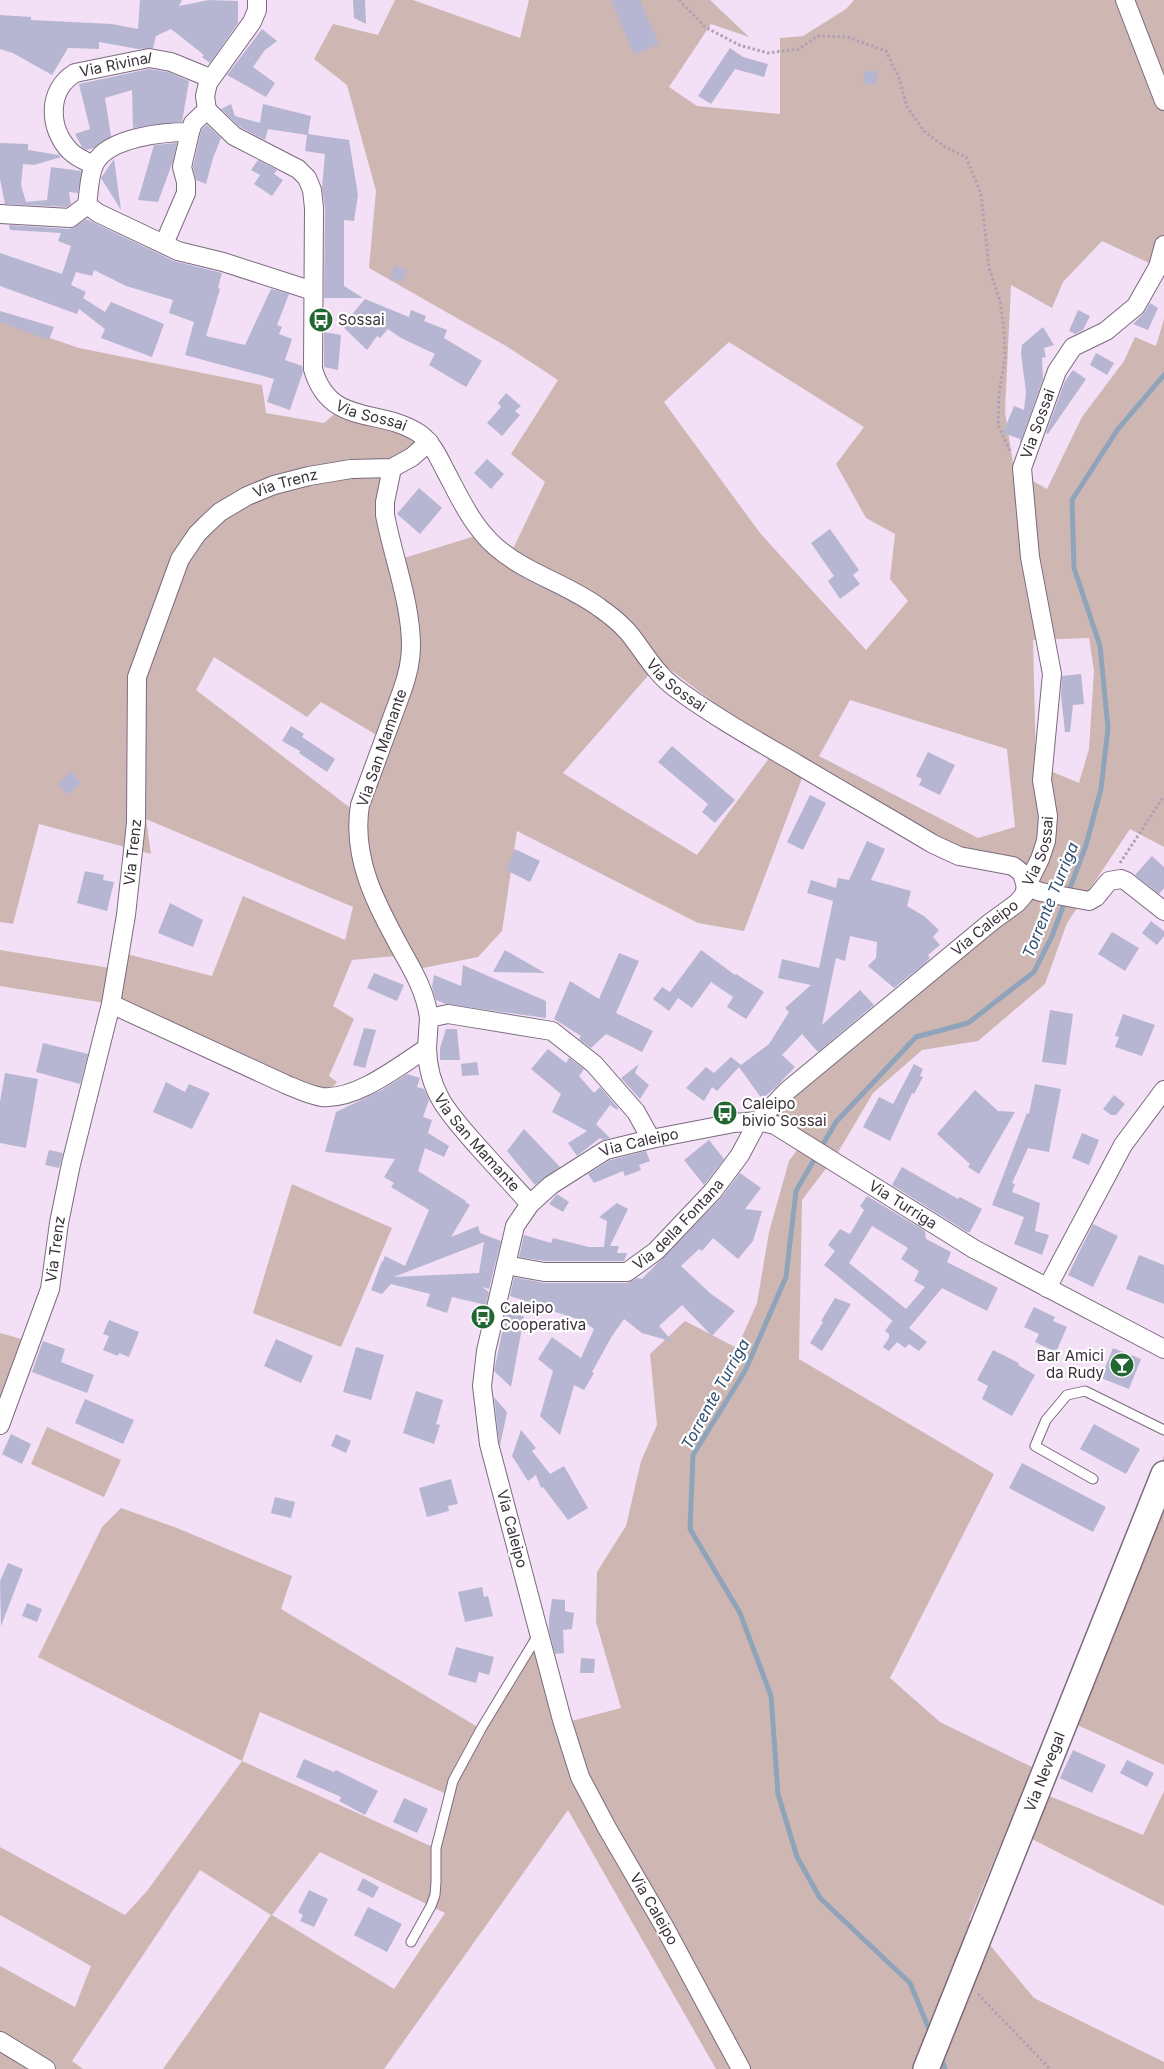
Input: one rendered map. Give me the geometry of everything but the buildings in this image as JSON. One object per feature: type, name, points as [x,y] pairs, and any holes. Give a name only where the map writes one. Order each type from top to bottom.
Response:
[{"type":"main road","name":"Via Nevegal","points":[[928,2066],[1164,1474]]},
{"type":"street","points":[[164,244],[186,193],[186,182],[182,167],[193,123],[207,110],[206,88],[210,78],[252,22],[257,10],[258,0]]},
{"type":"street","points":[[1125,0],[1164,101]]},
{"type":"street","name":"Via Rivinal","points":[[94,165],[79,158],[70,150],[56,128],[54,101],[59,87],[67,78],[76,73],[149,58],[171,62],[210,78]]},
{"type":"street","name":"Via Sossai","points":[[207,110],[234,136],[298,169],[307,178],[312,190],[314,208],[313,369],[319,386],[326,396],[341,408],[407,428],[429,442],[482,534],[514,561],[598,606],[614,618],[627,631],[655,669],[673,687],[764,745],[933,844],[959,856],[1006,864],[1018,868],[1033,890]]},
{"type":"street","points":[[0,214],[70,218],[87,205],[94,165],[105,153],[128,141],[152,135],[190,132]]},
{"type":"street","points":[[87,205],[98,213],[178,251],[223,262],[313,291]]},
{"type":"street","name":"Via Sossai","points":[[1033,890],[1046,841],[1048,816],[1042,780],[1052,674],[1030,558],[1022,468],[1057,371],[1073,347],[1106,331],[1136,306],[1158,267],[1164,245]]},
{"type":"street","name":"Via Trenz","points":[[0,1425],[50,1289],[71,1164],[111,1004],[126,915],[136,823],[137,677],[180,559],[197,534],[220,512],[261,490],[290,480],[328,472],[392,468],[416,454],[429,442]]},
{"type":"street","name":"Via San Mamante","points":[[392,468],[385,502],[385,515],[408,618],[411,647],[407,675],[402,692],[360,805],[358,817],[362,860],[372,893],[413,970],[424,996],[429,1018],[427,1061],[432,1084],[444,1108],[530,1204]]},
{"type":"street","points":[[1033,890],[1080,900],[1093,899],[1109,881],[1121,879],[1164,911]]},
{"type":"street","name":"Via Caleipo","points":[[741,2069],[664,1926],[606,1828],[580,1777],[562,1720],[489,1444],[482,1386],[486,1351],[515,1226],[530,1204],[551,1185],[606,1150],[650,1139],[734,1123],[758,1121],[787,1091],[990,922],[1033,890]]},
{"type":"street","points":[[111,1004],[285,1084],[313,1095],[324,1097],[338,1096],[360,1089],[427,1048]]},
{"type":"street","points":[[429,1018],[448,1014],[552,1031],[594,1064],[636,1112],[650,1139]]},
{"type":"street","points":[[1047,1288],[1123,1145],[1164,1090]]},
{"type":"street","name":"Via Turriga","points":[[758,1121],[775,1125],[974,1248],[1164,1349]]},
{"type":"street","name":"Via della Fontana","points":[[506,1265],[544,1272],[627,1272],[656,1251],[714,1191],[740,1155],[758,1121]]},
{"type":"street","points":[[0,2041],[46,2069]]},
{"type":"lane","points":[[1093,1479],[1035,1446],[1046,1420],[1067,1394],[1085,1391],[1164,1430]]},
{"type":"lane","points":[[411,1942],[435,1895],[437,1842],[453,1781],[481,1729],[540,1633]]},
{"type":"path","points":[[679,0],[705,27],[739,45],[768,53],[799,50],[817,36],[847,37],[886,51],[898,78],[907,107],[924,131],[945,148],[966,157],[981,194],[989,268],[1000,301],[1004,329],[1005,358],[998,425],[1008,449],[1022,468]]},
{"type":"path","points":[[1109,881],[1164,796]]},
{"type":"path","points":[[963,1978],[1050,2069]]},
{"type":"shaded area","points":[[395,0],[413,0],[520,38],[529,0],[710,0],[749,37],[711,24],[669,87],[697,106],[780,114],[780,38],[803,36],[846,9],[854,0],[1164,0],[1164,270],[1102,241],[1063,282],[1052,308],[1011,285],[1005,412],[1014,470],[1047,489],[1082,417],[1124,361],[1135,337],[1156,346],[1164,319],[1164,847],[1130,829],[1067,923],[1045,984],[978,1041],[922,1050],[873,1093],[837,1154],[802,1200],[799,1359],[994,1474],[890,1678],[940,1722],[1036,1769],[1028,1787],[1143,1835],[1164,1791],[1164,1906],[1008,1827],[969,1920],[1034,1998],[1164,2062],[1164,2069],[716,2069],[568,1810],[384,2069],[163,2069],[271,1915],[200,1870],[72,2061],[83,2069],[0,2069],[0,1966],[75,2007],[91,1966],[0,1915],[0,1847],[125,1915],[147,1891],[242,1761],[38,1657],[102,1527],[121,1508],[177,1528],[292,1576],[281,1609],[481,1729],[491,1707],[531,1635],[560,1724],[621,1708],[596,1622],[597,1572],[626,1526],[641,1461],[657,1425],[650,1354],[685,1321],[737,1348],[757,1303],[769,1232],[789,1161],[805,1139],[767,1117],[966,946],[1022,885],[1018,862],[971,856],[807,765],[744,931],[698,923],[517,831],[502,931],[478,957],[413,970],[407,955],[352,960],[333,1006],[354,1019],[329,1076],[337,1082],[317,1106],[111,1004],[0,986],[0,950],[116,969],[123,953],[212,976],[243,896],[345,940],[353,907],[146,819],[151,854],[39,824],[13,924],[0,922],[0,321],[79,348],[262,385],[266,413],[324,423],[338,411],[396,430],[427,449],[396,459],[391,506],[401,559],[488,532],[512,551],[545,482],[511,454],[558,380],[506,346],[369,268],[376,191],[347,85],[314,59],[333,24],[378,35]],"holes":[[[729,342],[864,427],[836,464],[866,518],[895,534],[890,579],[908,601],[866,650],[760,533],[664,402]],[[1089,638],[1094,671],[1089,749],[1079,783],[1036,765],[1033,640]],[[214,657],[307,717],[321,702],[380,737],[353,810],[196,690]],[[660,662],[776,749],[697,855],[563,773]],[[850,700],[1007,749],[1015,827],[978,838],[819,756]],[[260,1712],[449,1795],[435,1848],[242,1761]],[[320,1852],[445,1913],[394,1989],[272,1915]]]},
{"type":"shaded area","points":[[292,1184],[392,1228],[341,1347],[253,1313]]},
{"type":"shaded area","points":[[0,1333],[32,1342],[0,1425]]},
{"type":"shaded area","points":[[47,1427],[121,1460],[104,1497],[31,1464]]},
{"type":"shaded area","points":[[1164,1456],[1164,1765],[1058,1716],[1105,1606]]},
{"type":"waterway","name":"Torrente Turriga","points":[[931,2034],[910,1983],[820,1898],[797,1857],[778,1794],[771,1696],[740,1613],[690,1529],[693,1455],[745,1371],[786,1277],[796,1191],[836,1122],[916,1037],[968,1023],[1034,972],[1052,936],[1086,845],[1101,789],[1108,728],[1100,646],[1074,568],[1072,500],[1118,429],[1164,375]]},
{"type":"waterway","name":"Torrente Turriga","points":[[940,2056],[945,2069]]},
{"type":"place","name":"Sossai","points":[[321,320]]},
{"type":"place","name":"Caleipo bivio Sossai","points":[[725,1113]]},
{"type":"place","name":"Caleipo Cooperativa","points":[[483,1317]]},
{"type":"place","name":"Bar Amici da Rudy","points":[[1122,1365]]}]
